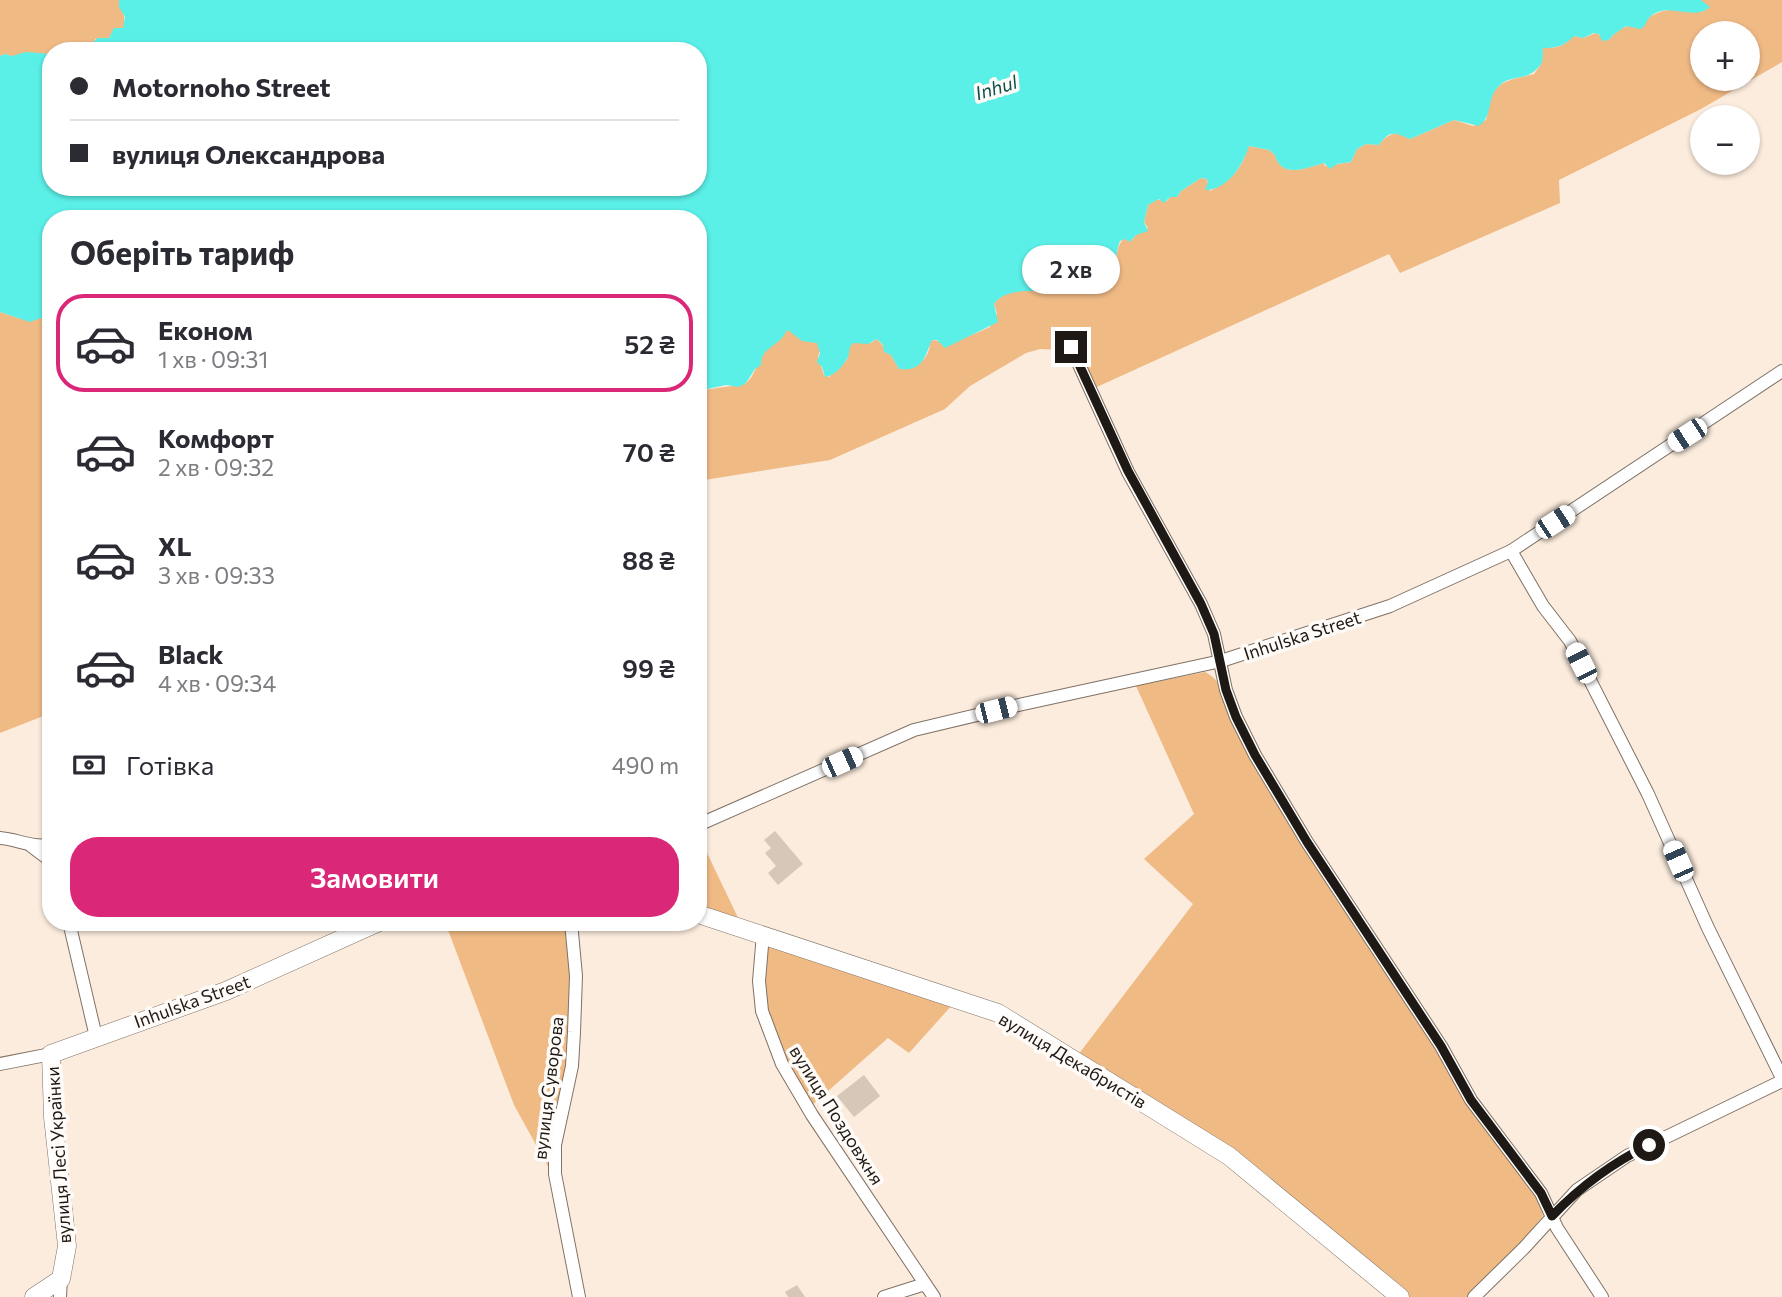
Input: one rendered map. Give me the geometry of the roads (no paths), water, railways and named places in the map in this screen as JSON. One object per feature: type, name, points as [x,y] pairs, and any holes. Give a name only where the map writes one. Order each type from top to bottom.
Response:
[{"type":"street","points":[[1071,347],[1128,471],[1201,604],[1214,634],[1226,690],[1236,717],[1268,777],[1307,842],[1441,1046],[1471,1100],[1541,1193],[1557,1228],[1602,1297]]},
{"type":"street","name":"Inhulska Street","points":[[707,821],[914,730],[1221,661],[1390,606],[1511,551],[1780,379]]},
{"type":"street","points":[[1474,1297],[1577,1190],[1627,1156],[1782,1079],[1708,928],[1648,794],[1570,641],[1544,606],[1511,551]]},
{"type":"street","points":[[0,838],[42,846]]},
{"type":"street","points":[[27,844],[42,854]]},
{"type":"street","name":"вулиця Декабристів","points":[[707,917],[998,1013],[1229,1156],[1400,1297]]},
{"type":"street","points":[[71,931],[96,1037]]},
{"type":"street","name":"Inhulska Street","points":[[0,1064],[51,1054],[226,991],[359,931]]},
{"type":"street","name":"вулиця Суворова","points":[[572,931],[576,976],[575,1032],[572,1066],[555,1145],[555,1174],[579,1297]]},
{"type":"street","name":"вулиця Поздовжня","points":[[762,934],[759,981],[762,1011],[782,1064],[812,1115],[934,1297]]},
{"type":"street","name":"вулиця Лесі Українки","points":[[51,1054],[53,1117],[67,1246],[60,1288]]},
{"type":"street","points":[[884,1297],[925,1284]]},
{"type":"street","points":[[34,1297],[60,1288]]},
{"type":"water","name":"Inhul","points":[[119,0],[1701,0],[1710,7],[1696,13],[1665,10],[1658,12],[1649,18],[1641,29],[1626,26],[1609,40],[1602,41],[1599,34],[1594,33],[1583,38],[1574,36],[1557,47],[1543,48],[1542,62],[1536,70],[1498,87],[1492,96],[1486,117],[1479,126],[1454,120],[1410,139],[1390,134],[1379,145],[1366,144],[1357,149],[1351,162],[1337,164],[1330,169],[1324,163],[1289,170],[1278,163],[1269,150],[1249,146],[1239,168],[1221,186],[1205,190],[1207,179],[1201,178],[1181,191],[1177,197],[1170,197],[1164,203],[1159,199],[1148,205],[1144,222],[1148,231],[1136,235],[1130,242],[1125,239],[1120,241],[1114,265],[1104,281],[1101,282],[1088,266],[1050,279],[1042,292],[1023,291],[1003,296],[994,304],[998,322],[945,348],[937,340],[932,340],[925,357],[914,368],[899,369],[877,339],[868,344],[853,343],[843,365],[835,373],[825,377],[817,362],[820,353],[817,343],[802,341],[788,330],[765,353],[761,365],[746,383],[739,387],[726,385],[707,389],[707,210],[42,210],[42,318],[30,322],[0,312],[0,56],[5,54],[12,56],[26,52],[42,53],[42,196],[707,196],[707,42],[94,42],[97,38],[109,38],[114,28],[123,28],[125,17],[119,7]]}]
